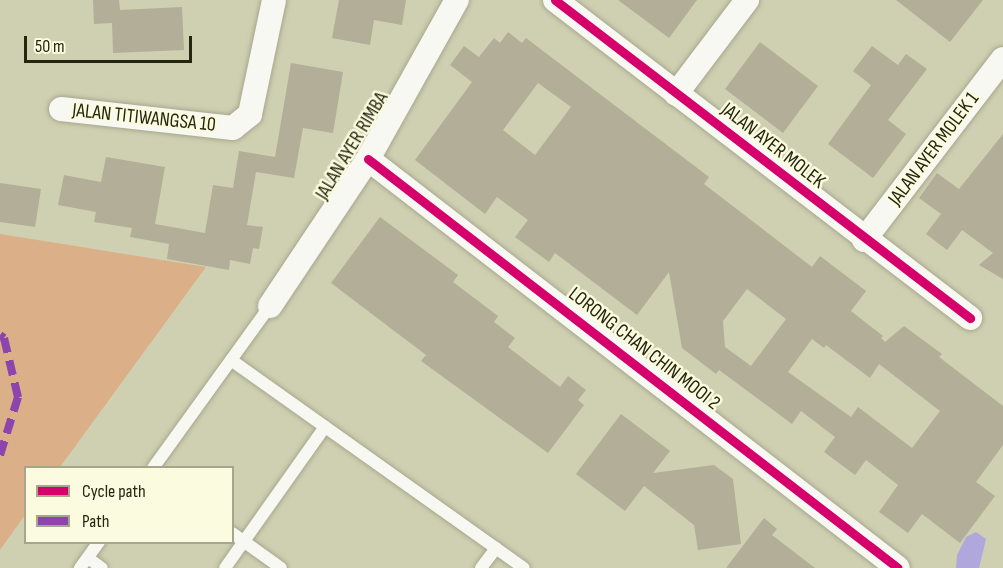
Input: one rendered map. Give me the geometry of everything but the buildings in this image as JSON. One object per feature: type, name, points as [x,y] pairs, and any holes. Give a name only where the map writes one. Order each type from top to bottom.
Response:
[{"type":"street","name":"JALAN TITIWANGSA 10","points":[[61,109],[233,128],[250,114],[274,0]]},
{"type":"street","name":"JALAN AYER RIMBA","points":[[270,306],[368,159],[457,0]]},
{"type":"street","name":"JALAN AYER MOLEK","points":[[555,0],[864,240],[970,318]]},
{"type":"street","points":[[676,94],[747,0]]},
{"type":"street","name":"JALAN AYER MOLEK 1","points":[[864,240],[1003,59]]},
{"type":"street","name":"LORONG CHAN CHIN MOOI 2","points":[[368,159],[898,568]]},
{"type":"lane","points":[[154,466],[270,306]]},
{"type":"lane","points":[[231,360],[524,568]]},
{"type":"lane","points":[[225,568],[325,427]]},
{"type":"lane","points":[[234,534],[281,568]]},
{"type":"lane","points":[[98,544],[84,563],[102,568]]},
{"type":"lane","points":[[482,568],[496,548]]},
{"type":"shaded area","points":[[0,234],[206,267],[61,466],[24,466],[24,516],[0,550]]},
{"type":"shaded area","points":[[976,532],[986,539],[979,568],[956,568],[957,555],[966,537]]},
{"type":"marked path","points":[[0,335],[4,338],[18,397],[0,455]]},
{"type":"cycle path","points":[[555,0],[970,318]]},
{"type":"cycle path","points":[[368,159],[898,568]]}]
